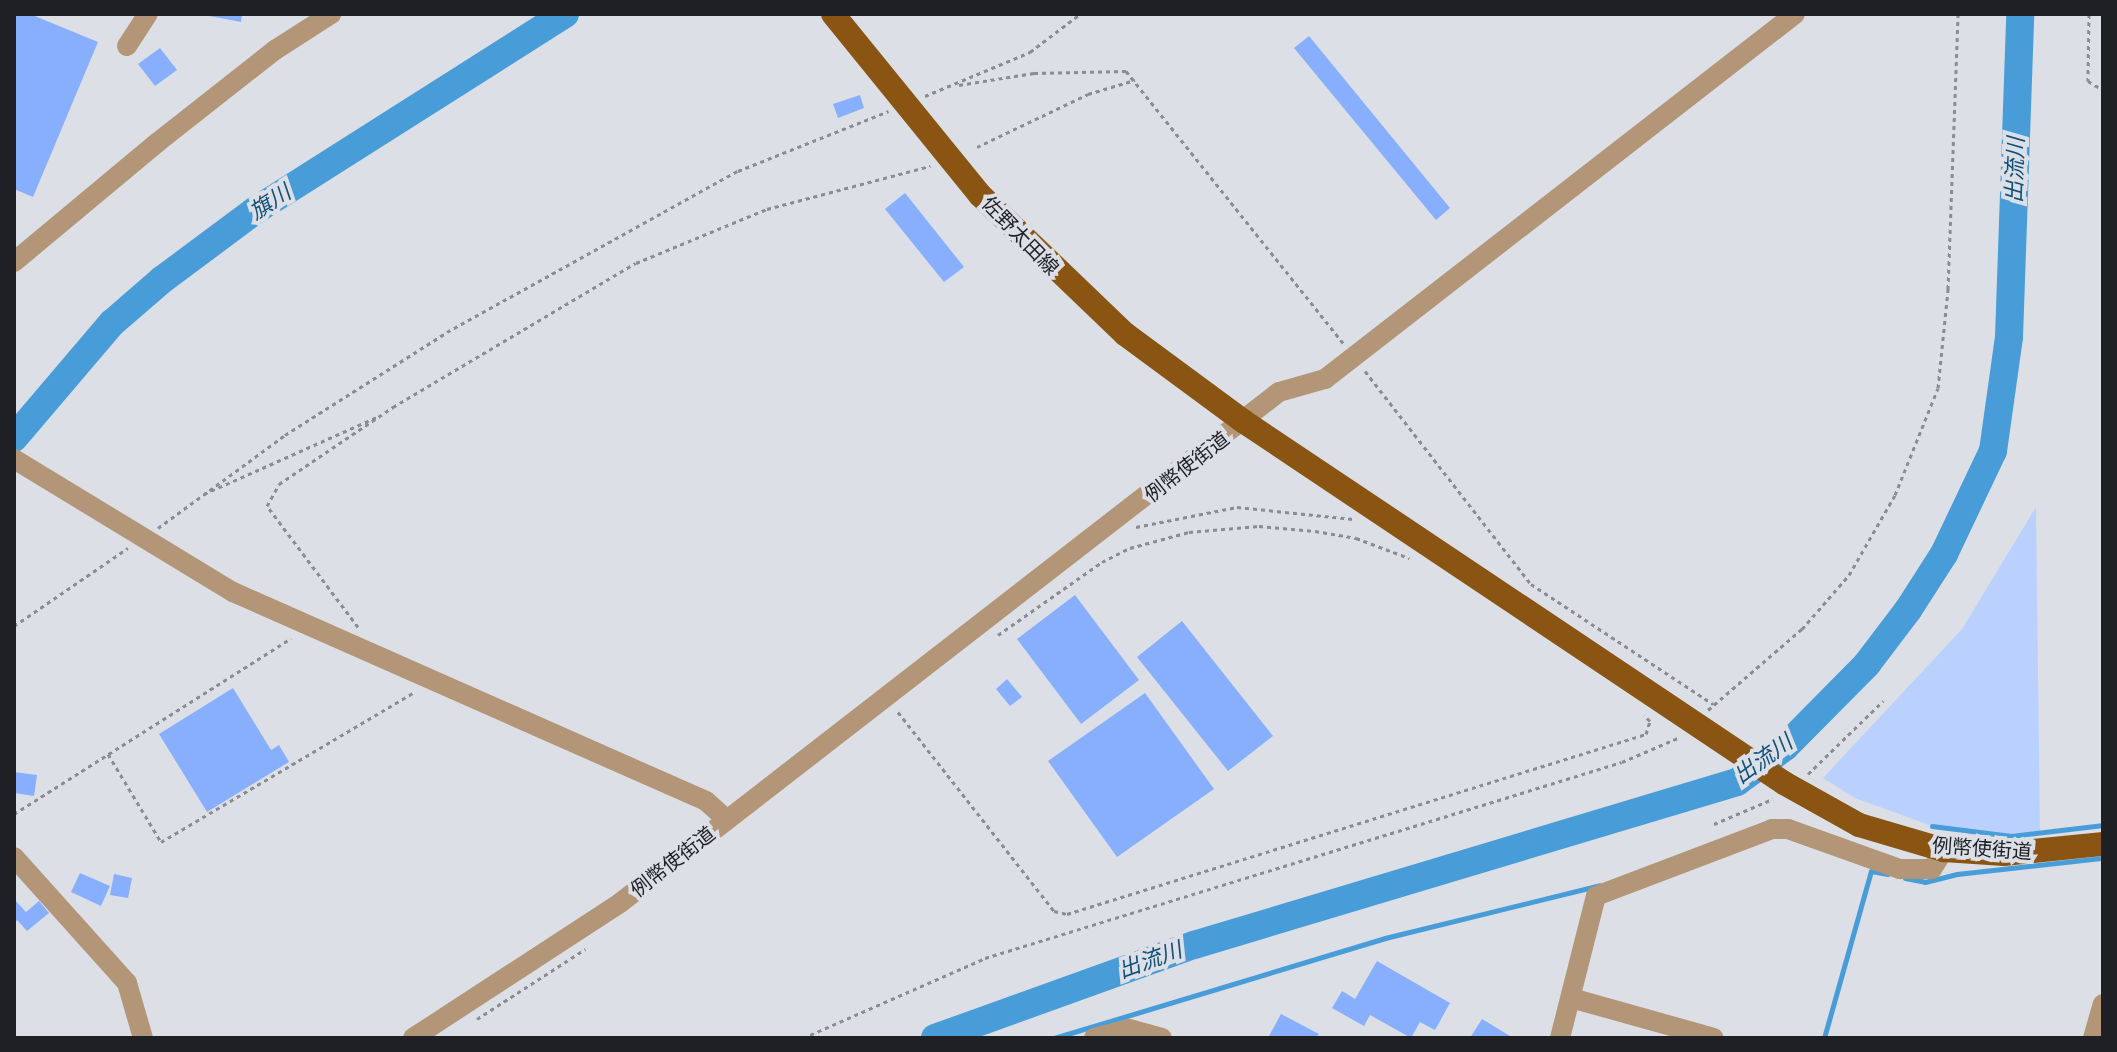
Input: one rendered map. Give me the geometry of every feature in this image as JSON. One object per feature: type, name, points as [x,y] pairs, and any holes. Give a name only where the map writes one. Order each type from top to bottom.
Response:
[{"type":"main road","name":"佐野太田線","points":[[833,14],[980,195],[1060,276],[1125,334],[1243,421]]},
{"type":"main road","name":"例幣使街道","points":[[1243,421],[1784,783],[1880,834],[1944,850],[2004,854],[2103,844]]},
{"type":"street","points":[[127,46],[148,14]]},
{"type":"street","points":[[14,262],[275,50],[331,14]]},
{"type":"street","points":[[1243,421],[1279,392],[1325,379],[1354,358],[1795,14]]},
{"type":"street","name":"例幣使街道","points":[[413,1038],[539,970],[727,820],[1243,421]]},
{"type":"street","points":[[14,459],[301,626],[706,801],[727,820]]},
{"type":"street","points":[[1560,1038],[1596,896],[1772,829],[1788,829],[1900,869],[1932,869],[1944,850]]},
{"type":"street","points":[[14,857],[127,983],[143,1038]]},
{"type":"street","points":[[1571,998],[1714,1038]]},
{"type":"street","points":[[2093,1038],[2103,1004]]},
{"type":"street","points":[[1094,1038],[1129,1029],[1162,1038]]},
{"type":"path","points":[[955,85],[1030,52],[1080,14]]},
{"type":"path","points":[[803,1038],[985,958],[1622,762],[1699,726],[1714,705],[1802,629],[1849,575],[1895,495],[1938,388],[1948,289],[1958,14]]},
{"type":"path","points":[[2089,14],[2088,81],[2103,90]]},
{"type":"path","points":[[14,626],[136,532],[200,495],[447,332],[738,171],[900,99],[955,85],[1072,71],[1126,71],[1531,584],[1714,705]]},
{"type":"path","points":[[977,147],[1088,94],[1135,80]]},
{"type":"path","points":[[369,655],[365,636],[267,506],[279,484],[379,416],[636,263],[767,209],[930,166]]},
{"type":"path","points":[[200,495],[379,416]]},
{"type":"path","points":[[1121,532],[1163,519],[1237,507],[1362,521]]},
{"type":"path","points":[[985,645],[1074,577],[1130,548],[1189,532],[1259,526],[1315,531],[1356,538],[1419,563]]},
{"type":"path","points":[[14,814],[284,643],[301,626]]},
{"type":"path","points":[[108,754],[161,842],[172,840],[407,698],[424,679]]},
{"type":"path","points":[[910,703],[898,712],[1054,911],[1067,914],[1646,734],[1650,721],[1633,707]]},
{"type":"shaded area","points":[[2036,507],[2040,834],[2013,836],[1932,826],[1855,798],[1823,778],[1962,629]]},
{"type":"building","points":[[14,14],[30,14],[98,42],[33,197],[14,189]]},
{"type":"building","points":[[199,14],[242,14],[241,22]]},
{"type":"building","points":[[1309,36],[1450,208],[1436,220],[1294,48]]},
{"type":"building","points":[[160,48],[177,70],[155,86],[138,64]]},
{"type":"building","points":[[860,95],[864,108],[838,118],[833,104]]},
{"type":"building","points":[[905,193],[964,267],[944,282],[885,209]]},
{"type":"building","points":[[1075,595],[1139,680],[1081,724],[1017,639]]},
{"type":"building","points":[[1182,621],[1273,736],[1228,771],[1137,657]]},
{"type":"building","points":[[1007,679],[1022,697],[1010,706],[996,689]]},
{"type":"building","points":[[233,688],[271,750],[279,745],[289,762],[207,812],[159,734]]},
{"type":"building","points":[[1145,693],[1214,789],[1117,857],[1048,761]]},
{"type":"building","points":[[14,772],[37,775],[34,796],[14,793]]},
{"type":"building","points":[[80,873],[110,886],[101,906],[71,892]]},
{"type":"building","points":[[114,874],[132,878],[128,898],[110,895]]},
{"type":"building","points":[[14,899],[26,912],[39,901],[49,913],[27,931],[17,920],[14,924]]},
{"type":"building","points":[[1377,961],[1450,1003],[1435,1030],[1420,1022],[1411,1038],[1370,1015],[1364,1026],[1332,1008],[1342,991],[1355,999]]},
{"type":"building","points":[[1281,1014],[1319,1034],[1316,1038],[1268,1038]]},
{"type":"building","points":[[1482,1019],[1510,1036],[1470,1038]]},
{"type":"waterway","name":"旗川","points":[[14,438],[112,323],[163,279],[256,210],[565,14]]},
{"type":"waterway","name":"出流川","points":[[935,1038],[1194,945],[1737,782],[1785,747],[1867,664],[1908,610],[1944,554],[1993,451],[2009,337],[2020,14]]},
{"type":"waterway","points":[[1932,826],[2011,836],[2103,825]]},
{"type":"waterway","points":[[1905,878],[1925,882],[1957,874],[2103,858]]},
{"type":"waterway","points":[[1824,1038],[1871,871],[1888,874]]},
{"type":"waterway","points":[[1054,1038],[1385,938],[1600,885]]}]
